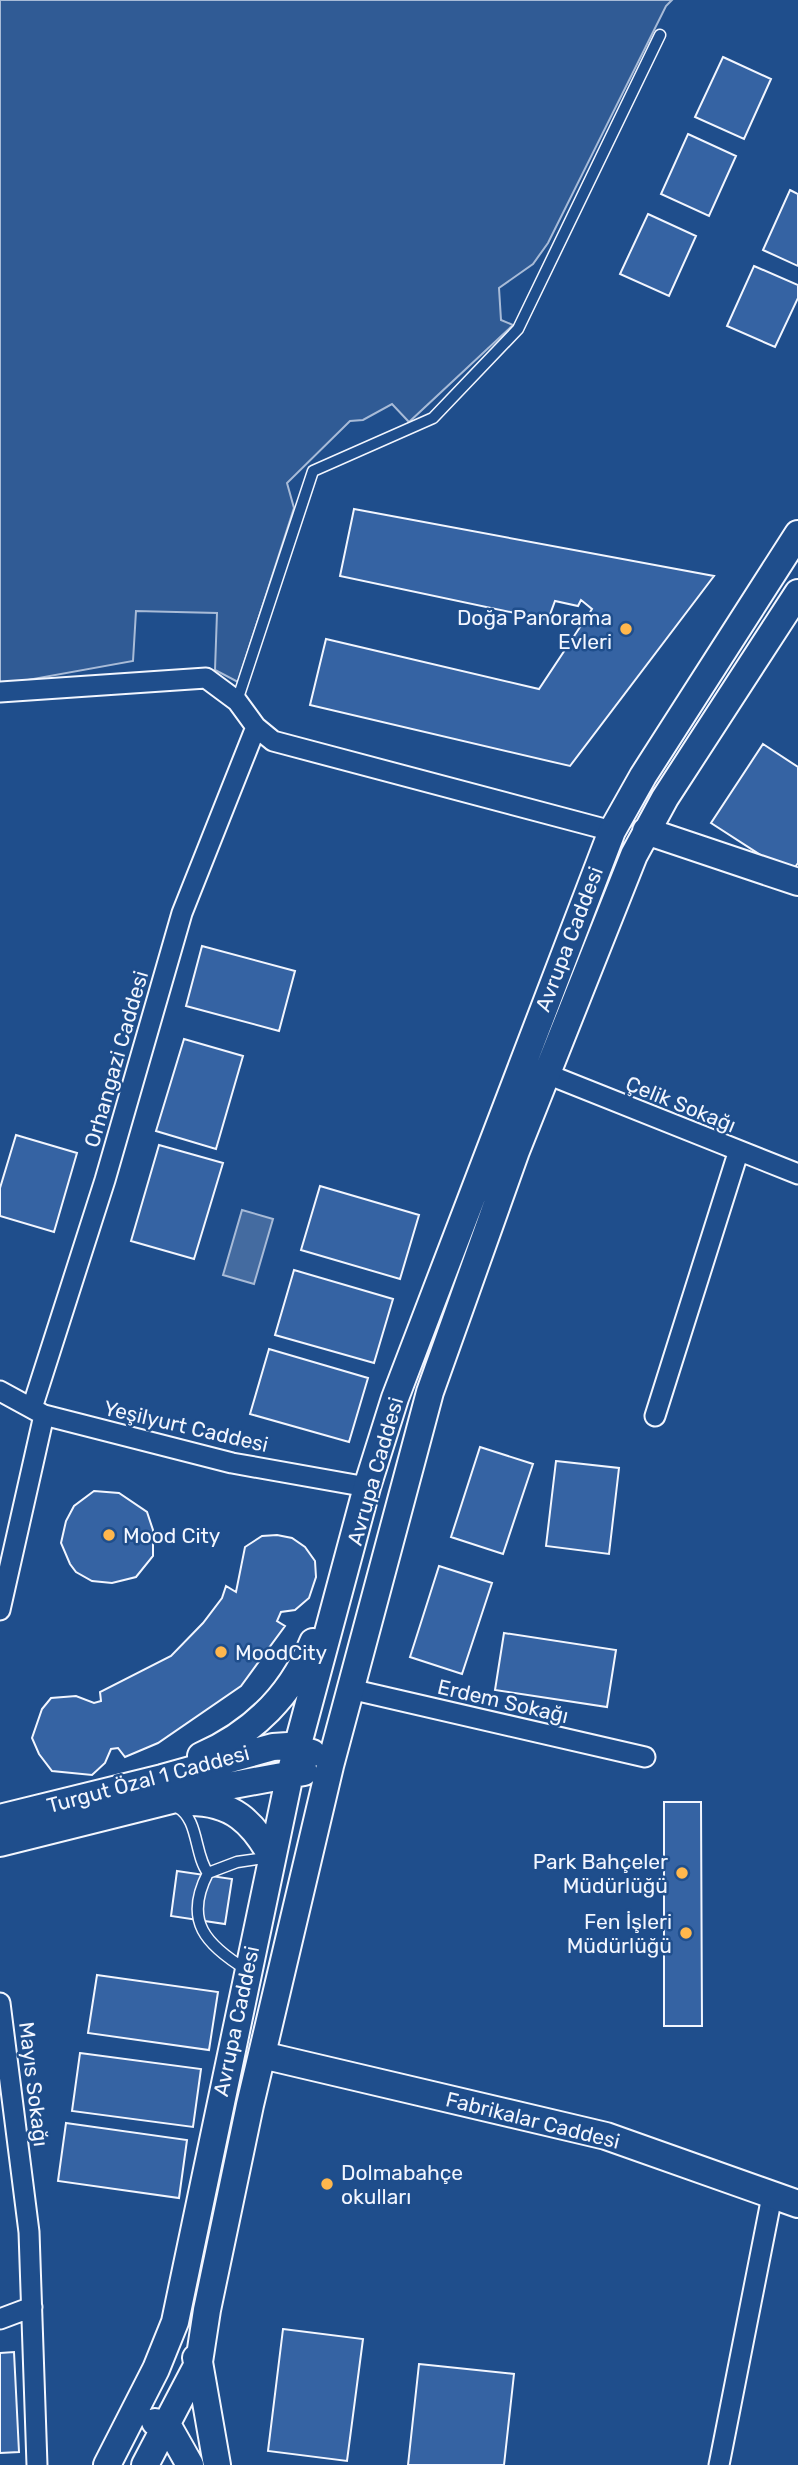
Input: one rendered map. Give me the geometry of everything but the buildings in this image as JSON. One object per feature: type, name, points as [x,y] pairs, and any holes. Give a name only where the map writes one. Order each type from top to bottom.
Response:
[{"type":"main road","name":"Avrupa Caddesi","points":[[107,2465],[169,2339],[186,2277],[247,1970],[290,1774],[367,1487],[439,1276],[612,831],[643,776],[798,534]]},
{"type":"main road","name":"Avrupa Caddesi","points":[[145,2465],[168,2426],[199,2362],[207,2310],[262,2055],[330,1766],[430,1392],[547,1074],[646,831],[798,593]]},
{"type":"main road","points":[[646,831],[798,882]]},
{"type":"main road","points":[[272,1857],[259,1833],[243,1816],[208,1802],[164,1790],[174,1767],[215,1749],[247,1730],[273,1707],[291,1685],[319,1628],[341,1592]]},
{"type":"main road","name":"Turgut Özal 1 Caddesi","points":[[0,1843],[164,1790],[273,1746],[297,1748]]},
{"type":"main road","points":[[297,1748],[324,1759],[330,1766]]},
{"type":"main road","name":"Turgut Özal 1 Caddesi","points":[[0,1818],[164,1790],[290,1774],[330,1766]]},
{"type":"main road","name":"Fabrikalar Caddesi","points":[[262,2055],[606,2136],[798,2204]]},
{"type":"main road","points":[[169,2339],[190,2351],[199,2362],[217,2465]]},
{"type":"main road","points":[[137,2403],[143,2413],[159,2424],[168,2426],[190,2465]]},
{"type":"street","points":[[0,692],[206,678],[237,701],[256,727],[273,741],[612,831]]},
{"type":"street","name":"Orhangazi Caddesi","points":[[0,1610],[38,1412],[182,913],[256,727]]},
{"type":"street","name":"Çelik Sokağı","points":[[547,1074],[738,1153],[798,1174]]},
{"type":"street","points":[[655,1416],[738,1153]]},
{"type":"street","name":"Yeşilyurt Caddesi","points":[[0,1391],[38,1412],[232,1463],[367,1487]]},
{"type":"street","name":"Erdem Sokağı","points":[[351,1689],[645,1757]]},
{"type":"street","name":"Mayıs Sokağı","points":[[0,2003],[29,2232],[37,2465]]},
{"type":"street","points":[[719,2465],[772,2196]]},
{"type":"street","points":[[0,2319],[32,2308]]},
{"type":"lane","points":[[237,701],[313,471],[433,418],[518,329],[660,35]]},
{"type":"lane","points":[[164,1790],[187,1815],[201,1863],[208,1873]]},
{"type":"lane","points":[[247,1970],[216,1950],[197,1920],[200,1892],[208,1873],[237,1863],[272,1857]]},
{"type":"shaded area","points":[[0,0],[672,0],[666,6],[548,243],[533,264],[499,288],[501,320],[513,325],[409,422],[392,404],[363,420],[350,421],[287,483],[294,508],[238,682],[215,670],[217,613],[136,611],[133,661],[0,685]]},
{"type":"shaded area","points":[[242,1210],[273,1219],[254,1284],[223,1275]]},
{"type":"place","name":"Doğa Panorama Evleri","points":[[626,629]]},
{"type":"place","name":"Mood City","points":[[109,1535]]},
{"type":"place","name":"MoodCity","points":[[221,1652]]},
{"type":"place","name":"Park Bahçeler Müdürlüğü","points":[[682,1873]]},
{"type":"place","name":"Fen İşleri Müdürlüğü","points":[[686,1933]]},
{"type":"place","name":"Dolmabahçe okulları","points":[[327,2184]]}]
